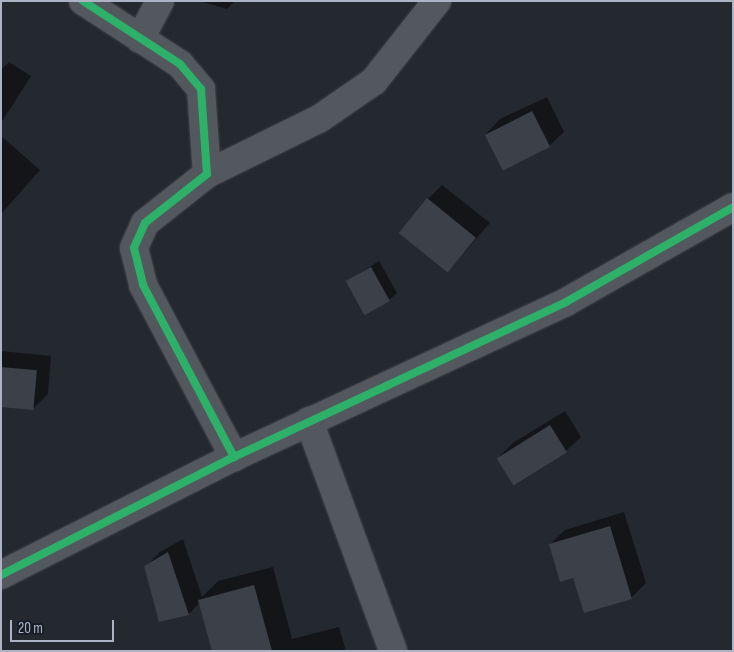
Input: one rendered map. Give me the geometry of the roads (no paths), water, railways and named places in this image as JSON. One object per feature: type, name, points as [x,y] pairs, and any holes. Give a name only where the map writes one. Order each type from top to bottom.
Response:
[{"type":"street","points":[[83,1],[180,64],[201,89],[207,174]]},
{"type":"street","points":[[140,39],[160,1]]},
{"type":"street","points":[[234,456],[143,285],[134,248],[145,223],[207,174],[319,119],[374,81],[437,1]]},
{"type":"street","points":[[1,575],[234,456],[566,302],[733,207]]},
{"type":"street","points":[[308,422],[393,651]]}]
